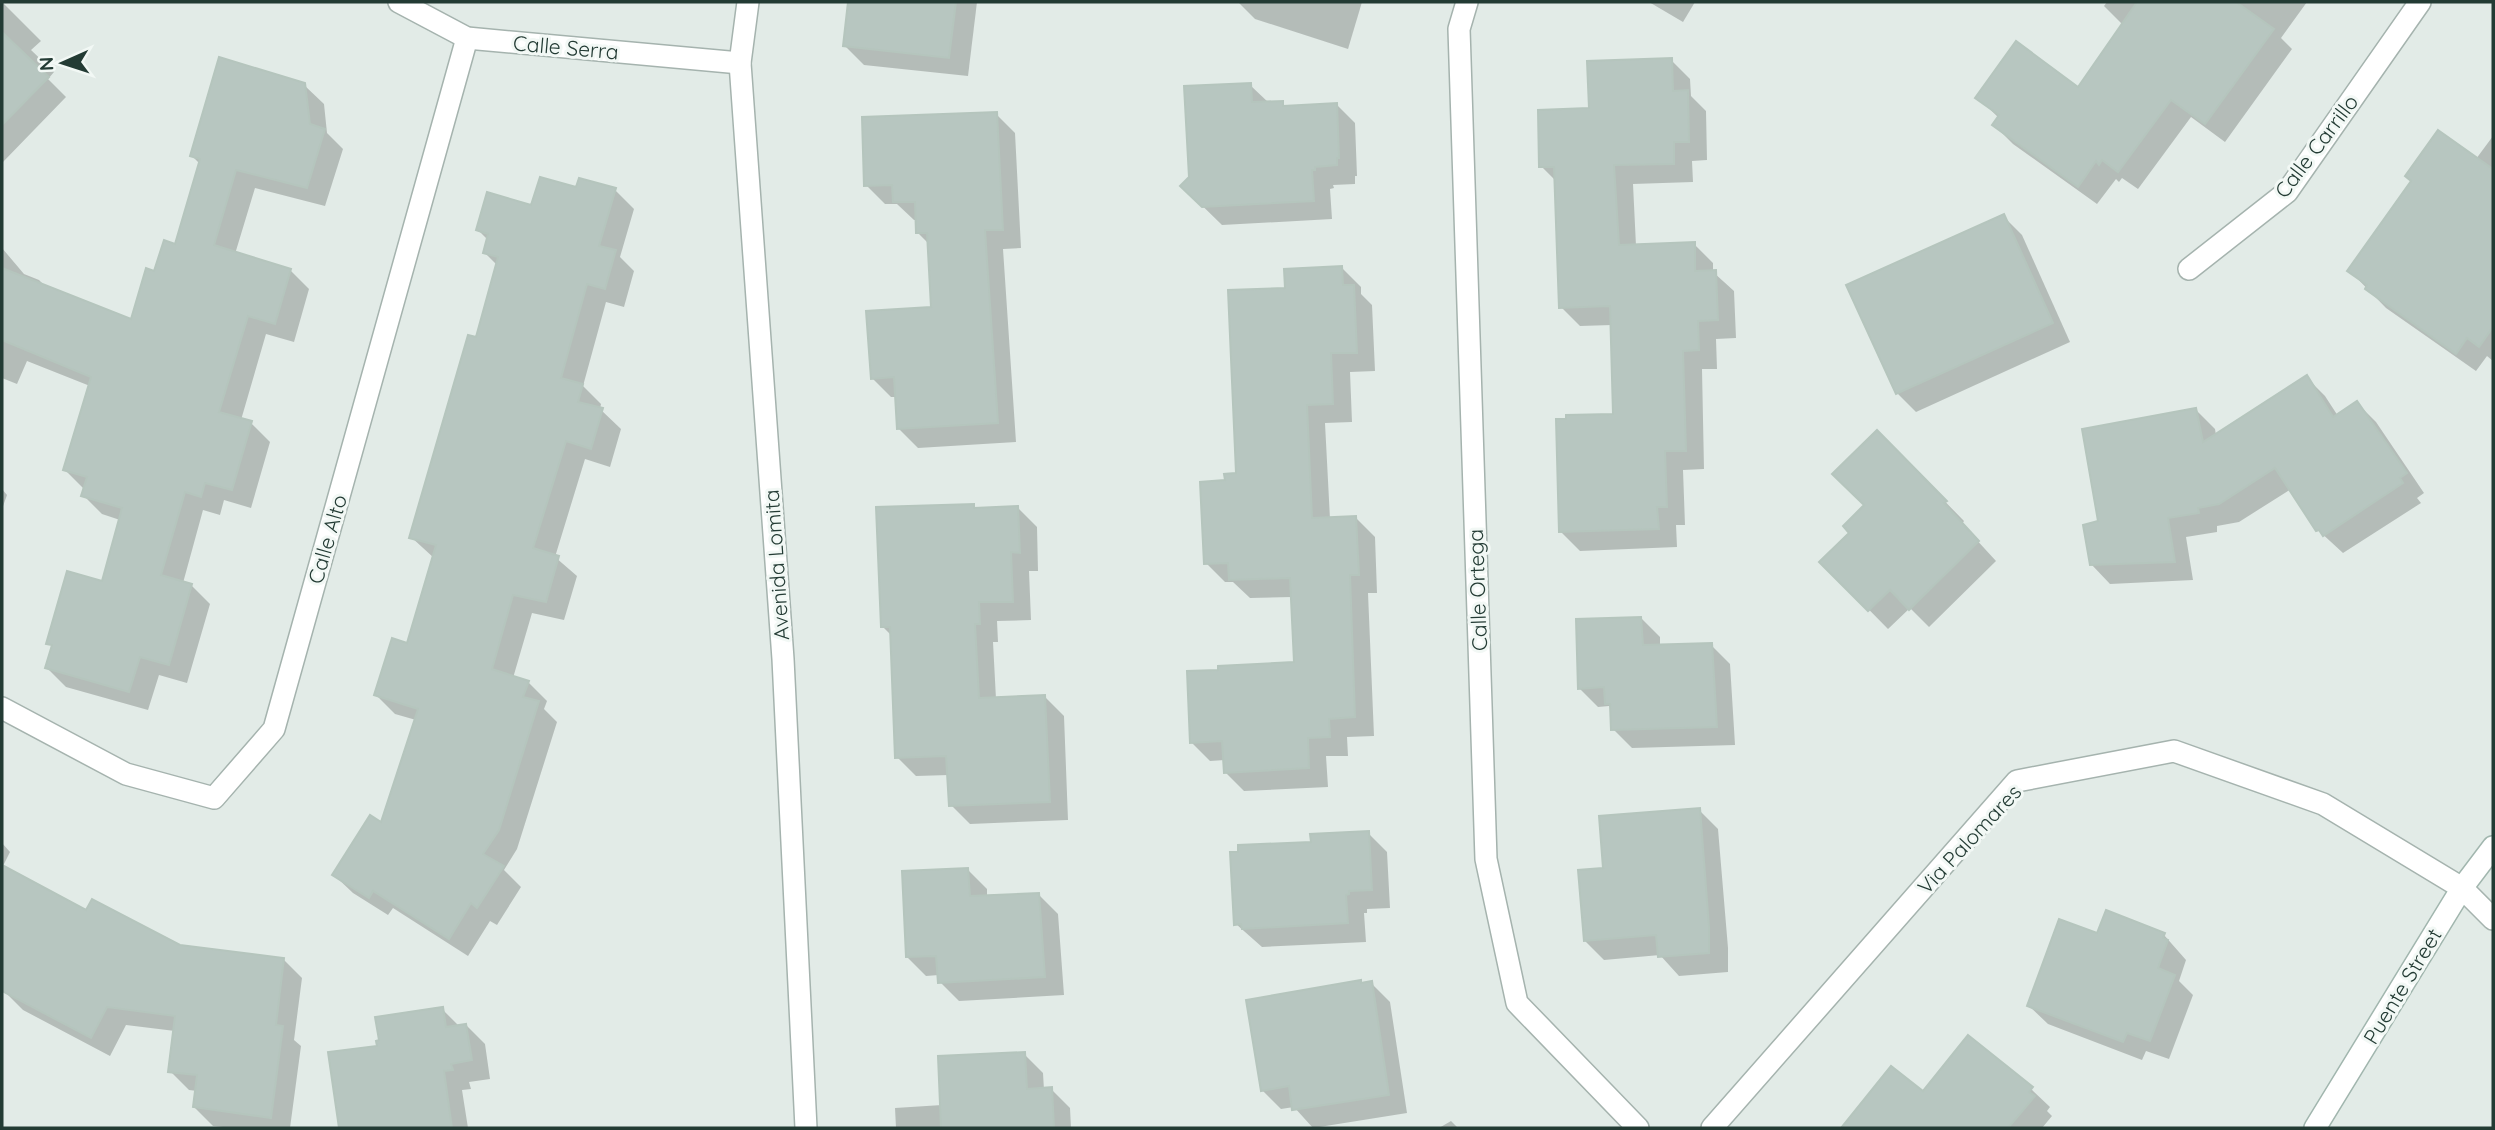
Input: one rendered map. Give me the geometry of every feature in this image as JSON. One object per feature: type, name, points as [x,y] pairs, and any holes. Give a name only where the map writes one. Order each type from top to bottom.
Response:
[{"type":"street","name":"Calle Serra","points":[[400,2],[467,38],[740,63]]},
{"type":"street","name":"Avenida Lomita","points":[[748,2],[740,63],[783,659],[806,1128]]},
{"type":"street","name":"Calle Ortega","points":[[1467,2],[1459,29],[1486,859],[1517,1003],[1638,1128]]},
{"type":"street","name":"Calle Carrillo","points":[[2189,269],[2287,192],[2420,2]]},
{"type":"street","name":"Calle Alto","points":[[2,708],[126,774],[214,798],[274,729],[467,38]]},
{"type":"street","name":"Via Palomares","points":[[1712,1128],[2017,781],[2174,751],[2323,803],[2462,888],[2493,919]]},
{"type":"street","name":"Puente Street","points":[[2315,1128],[2462,888],[2493,847]]},
{"type":"building","points":[[848,2],[956,2],[949,58],[843,46]]},
{"type":"building","points":[[2137,2],[2236,2],[2274,29],[2205,124],[2171,100],[2118,172],[2102,160],[2099,165],[2096,161],[2078,187],[1992,125],[1999,115],[1975,98],[2016,41],[2078,87]]},
{"type":"building","points":[[2,32],[49,77],[2,125]]},
{"type":"building","points":[[219,57],[305,83],[310,124],[325,129],[307,188],[236,170],[214,245],[291,269],[275,324],[248,316],[219,412],[252,421],[232,490],[205,483],[201,497],[185,492],[161,575],[192,584],[169,665],[140,657],[129,692],[45,668],[52,645],[46,644],[67,571],[102,581],[122,508],[81,496],[87,477],[63,470],[91,377],[2,340],[2,268],[131,319],[146,268],[154,271],[164,240],[175,244],[200,159],[190,156]]},
{"type":"building","points":[[1672,58],[1673,91],[1688,90],[1689,142],[1674,142],[1674,164],[1614,165],[1619,245],[1695,242],[1695,271],[1716,270],[1718,320],[1698,321],[1699,350],[1683,351],[1686,451],[1665,451],[1667,507],[1657,507],[1659,529],[1559,532],[1556,419],[1566,419],[1566,415],[1613,414],[1610,306],[1559,308],[1554,167],[1539,167],[1538,110],[1589,108],[1587,61]]},
{"type":"building","points":[[1251,83],[1252,102],[1283,101],[1283,106],[1337,103],[1339,158],[1337,165],[1315,167],[1315,170],[1312,170],[1314,201],[1202,207],[1180,186],[1189,177],[1184,86]]},
{"type":"building","points":[[997,112],[1003,230],[985,230],[998,423],[897,429],[894,377],[871,379],[866,311],[931,307],[927,233],[916,233],[915,202],[893,202],[892,185],[864,186],[862,117]]},
{"type":"building","points":[[2438,130],[2493,169],[2493,327],[2479,347],[2467,338],[2456,354],[2365,289],[2367,285],[2347,271],[2411,181],[2405,176]]},
{"type":"building","points":[[540,177],[576,187],[579,178],[616,188],[599,246],[616,250],[605,289],[587,284],[561,378],[583,384],[578,402],[603,408],[591,449],[566,441],[533,548],[559,556],[546,602],[513,595],[492,669],[529,681],[523,697],[539,701],[499,830],[483,854],[504,866],[477,908],[471,903],[449,939],[373,891],[369,898],[332,875],[370,815],[381,822],[418,709],[374,695],[392,638],[407,643],[436,545],[409,538],[468,335],[476,337],[498,257],[483,253],[488,234],[476,230],[487,192],[531,205]]},
{"type":"building","points":[[2004,214],[2053,323],[1896,394],[1846,285]]},
{"type":"building","points":[[1342,266],[1343,285],[1354,285],[1357,353],[1331,353],[1333,404],[1307,405],[1312,518],[1356,516],[1359,575],[1350,575],[1355,717],[1329,719],[1330,737],[1308,738],[1309,768],[1224,773],[1222,741],[1190,743],[1187,671],[1218,670],[1218,666],[1294,662],[1290,578],[1229,580],[1228,563],[1204,564],[1200,482],[1225,480],[1224,474],[1236,473],[1228,290],[1285,288],[1284,269]]},
{"type":"building","points":[[2307,375],[2333,417],[2357,401],[2407,473],[2400,478],[2403,483],[2323,536],[2319,530],[2316,531],[2275,468],[2219,504],[2198,508],[2199,513],[2168,518],[2175,562],[2090,565],[2083,525],[2098,521],[2082,429],[2196,408],[2203,442]]},
{"type":"building","points":[[1877,430],[1947,501],[1944,503],[1979,541],[1909,610],[1890,590],[1868,611],[1819,562],[1849,533],[1843,526],[1864,505],[1832,474]]},
{"type":"building","points":[[974,504],[974,508],[1018,506],[1020,553],[1011,552],[1013,602],[979,602],[980,624],[975,624],[979,698],[1045,695],[1050,802],[949,806],[946,756],[895,758],[890,627],[881,627],[876,507]]},
{"type":"building","points":[[1641,617],[1643,645],[1712,643],[1717,727],[1611,730],[1610,704],[1605,704],[1604,687],[1578,689],[1576,619]]},
{"type":"building","points":[[1700,808],[1709,953],[1658,957],[1656,935],[1584,941],[1578,870],[1603,868],[1599,816]]},
{"type":"building","points":[[1369,831],[1372,890],[1349,891],[1346,895],[1348,923],[1242,929],[1241,924],[1234,925],[1230,852],[1238,852],[1238,845],[1311,842],[1310,834]]},
{"type":"building","points":[[2,865],[86,910],[92,899],[180,945],[284,958],[276,1025],[283,1026],[271,1118],[193,1107],[197,1075],[168,1072],[175,1016],[107,1007],[91,1038],[2,991]]},
{"type":"building","points":[[968,868],[970,896],[1039,893],[1045,977],[938,983],[936,956],[906,957],[902,871]]},
{"type":"building","points":[[2106,910],[2165,933],[2163,938],[2168,940],[2158,968],[2175,975],[2150,1041],[2127,1033],[2123,1042],[2027,1006],[2059,919],[2097,933]]},
{"type":"building","points":[[1361,980],[1361,983],[1372,981],[1389,1095],[1292,1110],[1289,1086],[1261,1091],[1246,1000]]},
{"type":"building","points":[[443,1007],[446,1027],[466,1024],[472,1060],[451,1064],[453,1070],[444,1071],[452,1128],[339,1128],[328,1052],[377,1046],[376,1041],[379,1040],[375,1017]]},
{"type":"building","points":[[1968,1035],[2033,1087],[2029,1092],[2035,1096],[2008,1128],[1841,1128],[1891,1066],[1923,1091]]},
{"type":"building","points":[[1025,1052],[1027,1089],[1052,1087],[1054,1128],[941,1128],[938,1056]]}]
